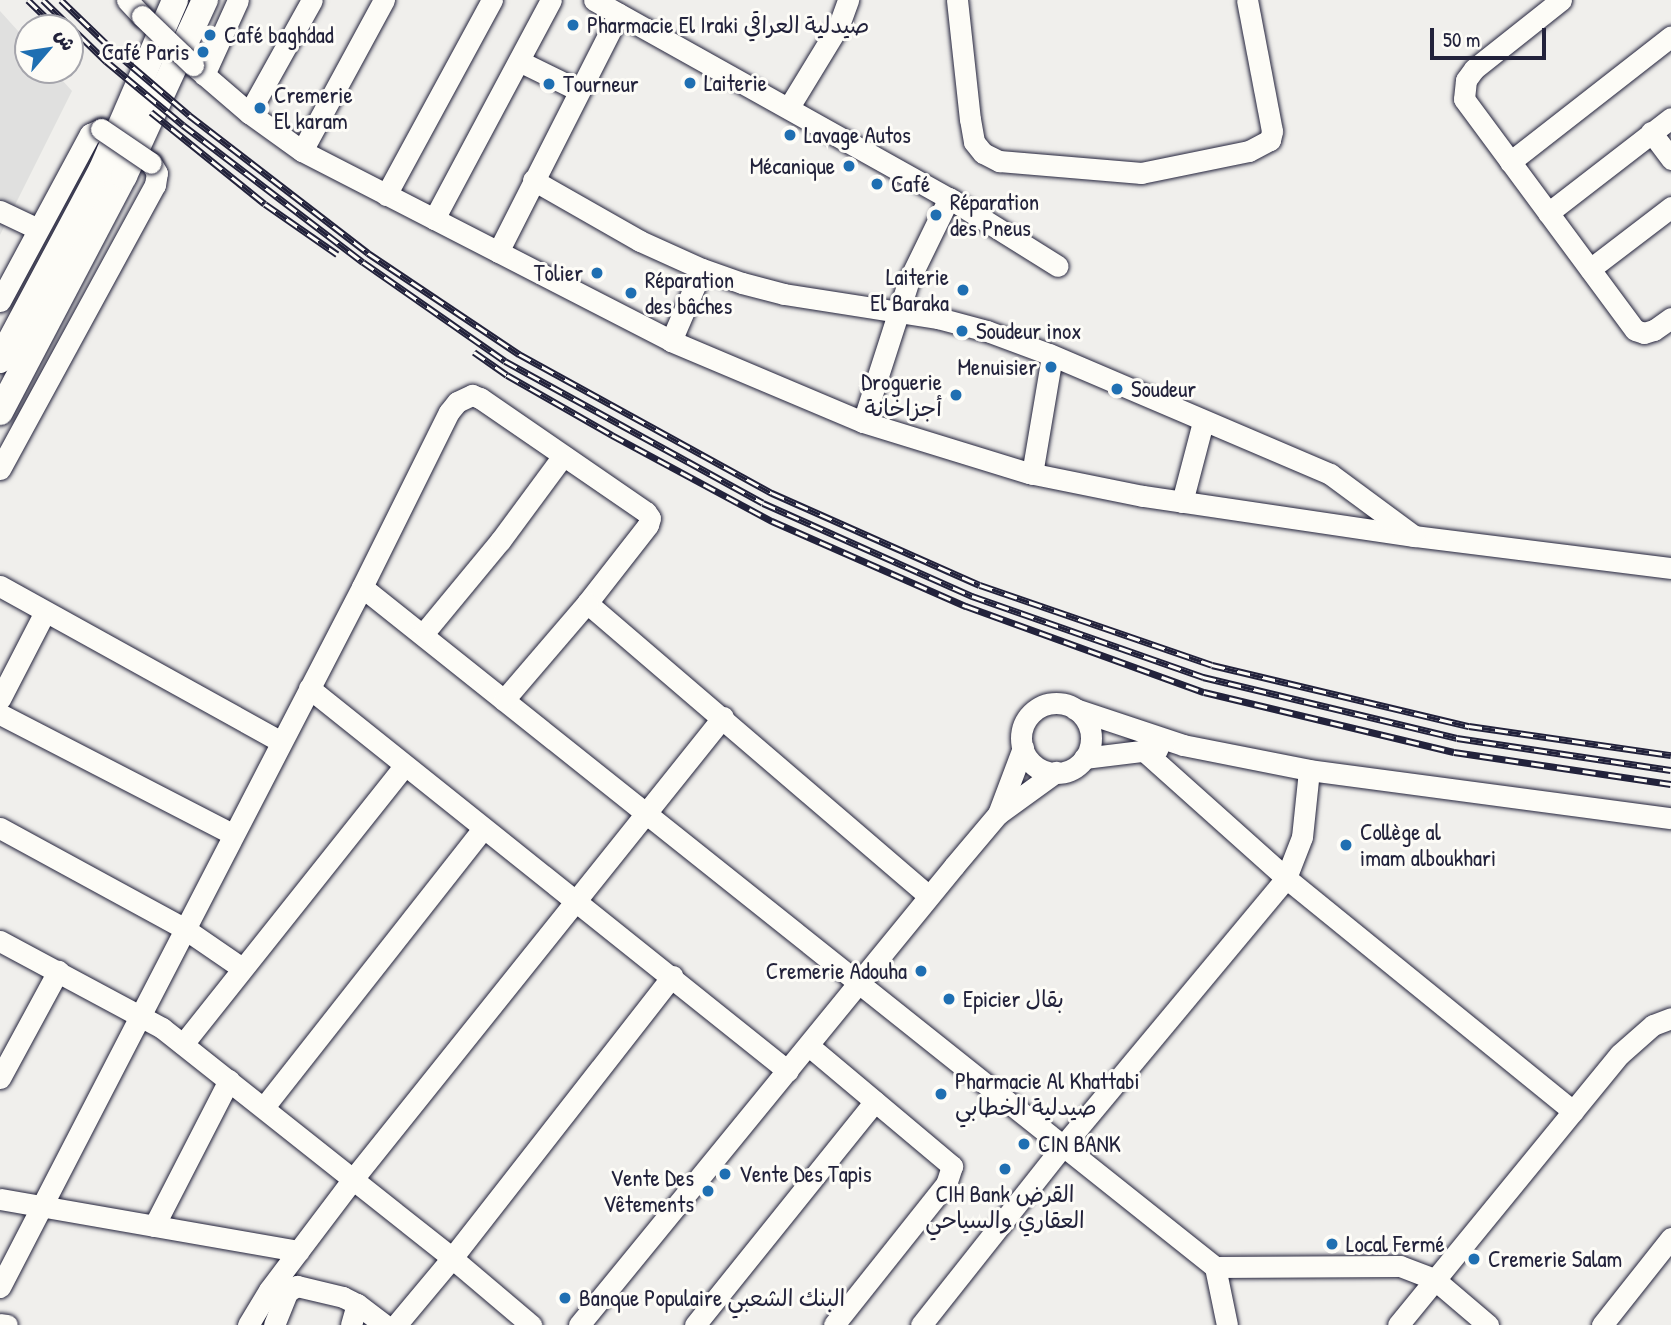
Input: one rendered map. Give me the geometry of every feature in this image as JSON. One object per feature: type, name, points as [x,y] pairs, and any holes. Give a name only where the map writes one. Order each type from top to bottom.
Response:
[{"type":"main road","points":[[0,360],[102,169],[175,0]]},
{"type":"main road","points":[[0,412],[124,176],[205,0]]},
{"type":"street","points":[[198,70],[238,0]]},
{"type":"street","points":[[249,113],[312,0]]},
{"type":"street","points":[[302,151],[384,0]]},
{"type":"street","points":[[386,195],[492,0]]},
{"type":"street","points":[[434,219],[551,0]]},
{"type":"street","points":[[789,107],[839,25],[848,0]]},
{"type":"street","points":[[957,0],[970,119],[974,142],[983,153],[999,161],[1142,173],[1249,151],[1270,140],[1272,131],[1247,0]]},
{"type":"street","points":[[1561,0],[1474,69],[1466,80],[1464,99],[1635,330],[1644,333],[1654,330],[1671,318]]},
{"type":"street","points":[[596,1],[949,198],[1058,265]]},
{"type":"street","points":[[137,7],[198,70],[249,113],[302,151],[671,341],[863,422],[1032,474],[1182,502],[1414,536],[1671,568]]},
{"type":"street","points":[[498,251],[619,14]]},
{"type":"street","points":[[1510,162],[1671,36]]},
{"type":"street","points":[[519,61],[578,90]]},
{"type":"street","points":[[1548,213],[1671,118]]},
{"type":"street","points":[[0,301],[90,134],[101,128],[151,163],[157,173],[155,185],[0,469]]},
{"type":"street","points":[[1651,132],[1671,159]]},
{"type":"street","points":[[533,180],[640,241],[702,269],[784,294],[897,310],[987,331],[1052,356],[1329,474],[1354,489],[1414,536]]},
{"type":"street","points":[[863,422],[897,310],[918,258],[949,198]]},
{"type":"street","points":[[1590,269],[1671,207]]},
{"type":"street","points":[[0,211],[38,229]]},
{"type":"street","points":[[671,341],[702,269]]},
{"type":"street","points":[[1032,474],[1052,356]]},
{"type":"street","points":[[0,1287],[362,587],[449,412],[464,397],[480,398],[646,512],[650,518],[648,525],[587,603],[504,700]]},
{"type":"street","points":[[1182,502],[1203,422]]},
{"type":"street","points":[[423,634],[500,541],[563,456]]},
{"type":"street","points":[[0,586],[281,741]]},
{"type":"street","points":[[362,587],[861,982],[1214,1267],[1227,1325]]},
{"type":"street","points":[[587,603],[929,896]]},
{"type":"street","points":[[0,699],[45,612]]},
{"type":"street","points":[[309,688],[788,1071]]},
{"type":"street","points":[[998,814],[1023,748],[1022,728],[1035,709],[1053,703],[1147,730],[1183,745],[1309,770],[1671,818]]},
{"type":"street","points":[[578,1322],[809,1046],[998,814],[1056,772],[1074,768],[1084,758],[1090,747],[1090,731],[1084,717],[1075,709]]},
{"type":"street","points":[[0,714],[232,834]]},
{"type":"street","points":[[248,1325],[280,1289],[299,1251],[353,1179],[723,718]]},
{"type":"street","points":[[1084,758],[1183,745]]},
{"type":"street","points":[[1023,748],[1035,765],[1056,772]]},
{"type":"street","points":[[1143,750],[1286,878],[1573,1111]]},
{"type":"street","points":[[183,1044],[404,766]]},
{"type":"street","points":[[921,1325],[1063,1146],[1286,878],[1303,838],[1309,770]]},
{"type":"street","points":[[0,828],[186,929],[242,968]]},
{"type":"street","points":[[264,1107],[483,829]]},
{"type":"street","points":[[0,941],[140,1015],[183,1044],[452,1258],[531,1325]]},
{"type":"street","points":[[0,1078],[58,971]]},
{"type":"street","points":[[396,1325],[452,1258],[672,976]]},
{"type":"street","points":[[1398,1325],[1628,1047],[1653,1025],[1671,1018]]},
{"type":"street","points":[[809,1046],[948,1160],[952,1172],[946,1184],[834,1325]]},
{"type":"street","points":[[154,1226],[229,1080]]},
{"type":"street","points":[[695,1325],[875,1101]]},
{"type":"street","points":[[0,1199],[299,1251]]},
{"type":"street","points":[[1602,1325],[1671,1238]]},
{"type":"street","points":[[1214,1267],[1374,1264],[1400,1266],[1434,1279],[1488,1325]]},
{"type":"street","points":[[280,1289],[297,1286],[343,1297],[354,1315],[385,1325]]},
{"type":"street","points":[[274,1325],[280,1289]]},
{"type":"street","points":[[0,1324],[7,1325]]},
{"type":"shaded area","points":[[0,11],[14,26],[14,84],[66,84],[72,91],[0,235]]},
{"type":"railway","points":[[28,0],[43,14]]},
{"type":"railway","points":[[43,0],[106,61],[183,125],[363,262],[505,361],[763,503],[972,596],[1203,677],[1457,738],[1671,770]]},
{"type":"railway","points":[[61,0],[113,50],[189,115],[368,253],[519,354],[772,493],[980,585],[1212,665],[1469,726],[1671,755]]},
{"type":"railway","points":[[151,112],[265,204],[337,254]]},
{"type":"railway","points":[[474,352],[507,375],[612,435],[772,521],[966,606],[1204,692],[1454,752],[1671,784]]},
{"type":"place","name":"Pharmacie El Iraki صيدلية العراقي","points":[[573,25]]},
{"type":"place","name":"Café baghdad","points":[[210,35]]},
{"type":"place","name":"Café Paris","points":[[203,52]]},
{"type":"place","name":"Laiterie","points":[[690,83]]},
{"type":"place","name":"Tourneur","points":[[549,84]]},
{"type":"place","name":"Cremerie El karam","points":[[260,108]]},
{"type":"place","name":"Lavage Autos","points":[[790,135]]},
{"type":"place","name":"Mécanique","points":[[849,166]]},
{"type":"place","name":"Café","points":[[877,184]]},
{"type":"place","name":"Réparation des Pneus","points":[[936,215]]},
{"type":"place","name":"Tolier","points":[[597,273]]},
{"type":"place","name":"Laiterie El Baraka","points":[[963,290]]},
{"type":"place","name":"Réparation des bâches","points":[[631,293]]},
{"type":"place","name":"Soudeur inox","points":[[962,331]]},
{"type":"place","name":"Menuisier","points":[[1051,367]]},
{"type":"place","name":"Soudeur","points":[[1117,389]]},
{"type":"place","name":"Droguerie أجزاخانة","points":[[956,395]]},
{"type":"place","name":"Collège al imam alboukhari","points":[[1346,845]]},
{"type":"place","name":"Cremerie Adouha","points":[[921,971]]},
{"type":"place","name":"Epicier بقال","points":[[949,999]]},
{"type":"place","name":"Pharmacie Al Khattabi صيدلية الخطابي","points":[[941,1094]]},
{"type":"place","name":"CIN BANK","points":[[1024,1144]]},
{"type":"place","name":"CIH Bank القرض العقاري والسياحي","points":[[1005,1169]]},
{"type":"place","name":"Vente Des Tapis","points":[[725,1174]]},
{"type":"place","name":"Vente Des Vêtements","points":[[708,1191]]},
{"type":"place","name":"Local Fermé","points":[[1332,1244]]},
{"type":"place","name":"Cremerie Salam","points":[[1474,1259]]},
{"type":"place","name":"Banque Populaire البنك الشعبي","points":[[565,1298]]}]
